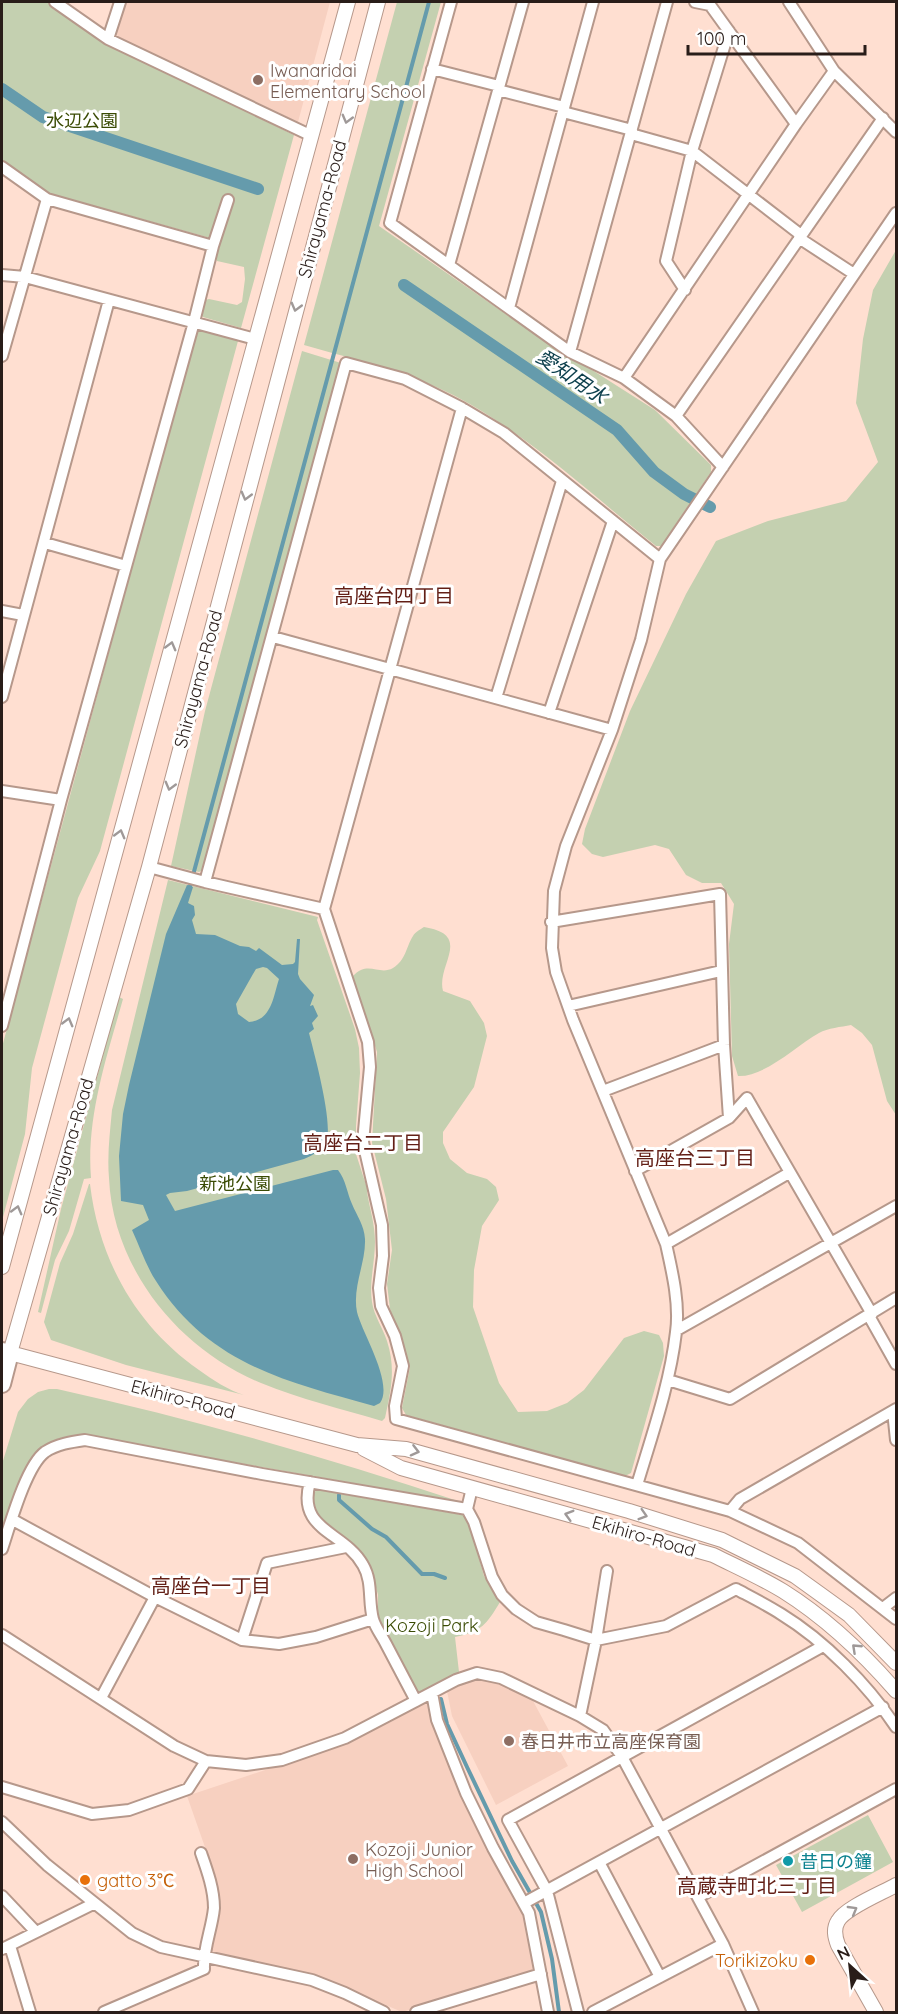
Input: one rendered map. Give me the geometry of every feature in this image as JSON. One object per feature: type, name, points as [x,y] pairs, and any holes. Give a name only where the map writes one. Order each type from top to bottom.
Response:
[{"type":"main road","points":[[2,1384],[6,1352]]},
{"type":"street","points":[[55,2],[108,39],[312,136]]},
{"type":"street","points":[[108,39],[120,2]]},
{"type":"street","name":"Shirayama-Road","points":[[2,1267],[348,2]]},
{"type":"street","name":"Shirayama-Road","points":[[6,1352],[148,867],[378,2]]},
{"type":"street","points":[[451,2],[390,222],[570,352],[624,378],[676,416],[723,467]]},
{"type":"street","points":[[449,265],[523,2]]},
{"type":"street","points":[[509,308],[593,2]]},
{"type":"street","points":[[570,352],[667,2]]},
{"type":"street","points":[[695,2],[710,5],[796,124]]},
{"type":"street","points":[[789,2],[834,71],[897,132]]},
{"type":"street","points":[[685,290],[666,261],[692,151],[729,31]]},
{"type":"street","points":[[432,69],[499,88],[692,151],[800,237],[854,274]]},
{"type":"street","points":[[624,378],[834,71]]},
{"type":"street","points":[[676,416],[883,118]]},
{"type":"street","points":[[2,167],[47,199],[213,246]]},
{"type":"street","points":[[2,356],[47,199]]},
{"type":"street","points":[[2,1020],[213,246],[228,200]]},
{"type":"street","points":[[637,1485],[668,1380],[677,1330],[674,1280],[666,1244],[568,1006],[552,948],[554,891],[566,846],[612,730],[641,640],[660,559],[897,213]]},
{"type":"street","points":[[2,274],[25,277],[255,339]]},
{"type":"street","points":[[2,697],[109,300]]},
{"type":"street","points":[[205,882],[346,363],[405,379],[462,408],[504,433],[660,559]]},
{"type":"street","points":[[462,408],[324,909],[368,1042],[370,1067],[363,1142],[382,1225],[383,1256],[379,1288],[381,1306],[394,1336],[403,1366],[396,1419],[730,1511],[798,1543],[897,1619]]},
{"type":"street","points":[[496,698],[562,481]]},
{"type":"street","points":[[549,713],[613,521]]},
{"type":"street","points":[[45,543],[126,567]]},
{"type":"street","points":[[2,610],[23,615]]},
{"type":"street","points":[[273,637],[612,730]]},
{"type":"street","points":[[2,791],[61,800]]},
{"type":"street","points":[[148,867],[324,909]]},
{"type":"street","points":[[552,922],[720,894],[721,971],[729,1118]]},
{"type":"street","points":[[568,1006],[721,971]]},
{"type":"street","points":[[603,1091],[724,1045]]},
{"type":"street","points":[[635,1171],[729,1118],[747,1098],[897,1365]]},
{"type":"street","points":[[666,1244],[789,1173]]},
{"type":"street","points":[[677,1330],[897,1206]]},
{"type":"street","points":[[668,1380],[730,1399],[897,1298]]},
{"type":"street","name":"Ekihiro-Road","points":[[6,1352],[357,1445],[406,1449],[629,1511],[722,1540],[795,1576],[849,1616],[897,1663]]},
{"type":"street","points":[[730,1511],[740,1499],[895,1410],[897,1440]]},
{"type":"street","points":[[2,1549],[31,1469],[44,1452],[64,1443],[85,1440],[467,1509]]},
{"type":"street","name":"Ekihiro-Road","points":[[357,1445],[401,1468],[713,1555],[783,1591],[844,1636],[897,1690]]},
{"type":"street","points":[[310,1482],[308,1510],[314,1520],[362,1563],[368,1577],[373,1619],[416,1701]]},
{"type":"street","points":[[472,1488],[467,1509],[474,1522],[492,1577],[502,1595],[516,1609],[536,1622],[596,1640],[666,1626],[736,1589],[782,1614],[822,1646],[854,1674],[883,1707],[897,1728]]},
{"type":"street","points":[[13,1520],[155,1597],[242,1640],[279,1644],[316,1637],[373,1619]]},
{"type":"street","points":[[242,1640],[267,1563],[346,1547]]},
{"type":"street","points":[[580,1716],[596,1640],[607,1571]]},
{"type":"street","points":[[101,1698],[155,1597]]},
{"type":"street","points":[[883,1608],[897,1598]]},
{"type":"street","points":[[2,1635],[174,1746],[206,1761],[246,1765],[282,1760],[345,1738],[456,1680],[477,1673],[501,1678],[580,1716],[603,1730],[621,1755],[723,1944],[753,2013]]},
{"type":"street","points":[[578,2013],[544,1892],[508,1820],[621,1755],[822,1646]]},
{"type":"street","points":[[432,1693],[437,1720],[466,1792],[493,1848],[529,1913],[548,2013]]},
{"type":"street","points":[[524,1903],[883,1707]]},
{"type":"street","points":[[2,1787],[92,1814],[129,1810],[188,1789],[206,1761]]},
{"type":"street","points":[[698,1898],[897,1789]]},
{"type":"street","points":[[2,1822],[47,1865],[132,1933],[161,1947],[203,1958],[312,1980],[345,1993],[381,2012]]},
{"type":"street","points":[[104,2013],[204,1969],[203,1958],[214,1908],[210,1877],[201,1852]]},
{"type":"street","points":[[599,1862],[660,1977]]},
{"type":"street","points":[[876,2013],[838,1945],[835,1937],[836,1924],[846,1913],[897,1886]]},
{"type":"street","points":[[2,1896],[36,1932]]},
{"type":"street","points":[[30,2013],[6,1948],[93,1904]]},
{"type":"street","points":[[593,2013],[723,1944]]},
{"type":"street","points":[[416,2013],[541,1974]]},
{"type":"shaded area","name":"Iwanaridai Elementary School","points":[[126,2],[330,2],[298,122],[118,37],[116,32]]},
{"type":"shaded area","name":"春日井市立高座保育園","points":[[471,1680],[483,1680],[502,1685],[532,1699],[568,1766],[496,1805],[452,1716],[447,1691]]},
{"type":"shaded area","name":"Kozoji Junior High School","points":[[431,1700],[435,1720],[521,1907],[536,1971],[402,2012],[318,1976],[208,1953],[218,1906],[213,1870],[187,1796],[346,1743]]},
{"type":"green space","name":"水辺公園","points":[[2,2],[47,2],[109,45],[294,135],[241,328],[203,317],[201,313],[205,300],[237,305],[242,302],[244,267],[217,261],[216,257],[229,207],[220,205],[210,238],[48,193],[2,160]]},
{"type":"green space","points":[[397,2],[441,2],[379,226],[523,326],[655,410],[711,465],[711,472],[661,546],[656,546],[508,428],[455,396],[400,373],[304,345]]},
{"type":"green space","points":[[896,250],[896,1115],[887,1101],[872,1045],[851,1025],[823,1031],[759,1072],[738,1076],[732,1056],[729,944],[734,904],[721,883],[702,883],[686,875],[669,849],[655,845],[603,857],[592,854],[582,844],[585,829],[630,711],[686,594],[716,541],[768,521],[846,501],[878,462],[856,403],[863,339],[873,290]]},
{"type":"green space","points":[[199,330],[238,341],[100,851],[78,898],[32,1068],[25,1134],[2,1221],[2,1047],[195,334]]},
{"type":"green space","points":[[302,351],[341,363],[204,869],[199,872],[171,866],[205,711]]},
{"type":"green space","name":"新池公園","points":[[168,880],[318,917],[317,920],[355,1029],[359,1048],[356,1154],[368,1191],[374,1229],[372,1302],[390,1351],[392,1370],[391,1389],[385,1418],[382,1421],[261,1383],[231,1368],[203,1349],[177,1327],[155,1302],[137,1273],[123,1243],[113,1211],[109,1178],[112,1110]]},
{"type":"green space","points":[[424,927],[439,931],[447,937],[450,944],[442,981],[443,991],[470,1001],[484,1023],[487,1036],[474,1087],[443,1132],[443,1143],[450,1159],[467,1173],[487,1179],[496,1187],[499,1200],[482,1226],[474,1270],[473,1307],[499,1383],[518,1412],[547,1411],[567,1403],[584,1390],[624,1338],[644,1331],[659,1335],[663,1343],[664,1356],[631,1473],[625,1476],[406,1415],[402,1408],[410,1367],[390,1309],[387,1284],[392,1250],[386,1199],[372,1143],[377,1052],[353,976],[364,969],[388,970],[393,968],[403,957],[414,935]]},
{"type":"green space","points":[[119,997],[123,999],[95,1110],[90,1155],[91,1178],[84,1179],[69,1231],[55,1260],[41,1313],[38,1312],[61,1209]]},
{"type":"green space","points":[[89,1184],[102,1239],[112,1265],[139,1312],[157,1333],[199,1370],[215,1381],[244,1395],[126,1365],[51,1340],[44,1322],[60,1263],[73,1234]]},
{"type":"green space","points":[[49,1389],[210,1426],[461,1502],[84,1436],[65,1437],[49,1443],[37,1453],[27,1467],[19,1482],[2,1532],[2,1464],[18,1412],[28,1399],[38,1392]]},
{"type":"green space","name":"Kozoji Park","points":[[318,1490],[463,1515],[468,1519],[484,1576],[500,1602],[491,1616],[477,1630],[455,1637],[459,1672],[417,1695],[378,1623],[378,1595],[370,1565],[354,1544],[318,1516],[312,1501],[314,1492]]},
{"type":"green space","points":[[868,1815],[893,1862],[802,1912],[776,1865]]},
{"type":"water","name":"新池公園","points":[[187,885],[193,887],[188,903],[194,906],[195,915],[192,920],[196,934],[215,935],[256,951],[259,948],[282,965],[295,962],[297,939],[300,939],[298,974],[314,995],[310,1006],[313,1005],[318,1016],[312,1023],[314,1029],[309,1033],[325,1105],[328,1133],[326,1142],[314,1154],[304,1159],[166,1195],[175,1211],[338,1170],[362,1225],[365,1239],[356,1303],[360,1321],[376,1358],[383,1383],[380,1403],[374,1406],[280,1377],[225,1350],[200,1332],[177,1309],[156,1281],[143,1256],[132,1230],[149,1220],[143,1205],[121,1201],[119,1156],[123,1114],[129,1085],[166,934]],"holes":[[[267,968],[279,979],[273,1000],[263,1017],[249,1022],[238,1014],[236,1004],[256,969]]]},
{"type":"waterway","points":[[189,890],[429,2]]},
{"type":"waterway","name":"愛知用水","points":[[2,89],[43,117],[258,189]]},
{"type":"waterway","name":"愛知用水","points":[[404,285],[617,430],[654,472],[684,494],[710,507]]},
{"type":"waterway","points":[[339,1495],[339,1500],[372,1529],[386,1537],[422,1574],[434,1574],[445,1578]]},
{"type":"waterway","points":[[441,1699],[447,1724],[467,1767],[512,1861],[541,1912],[552,1959],[559,2012]]},
{"type":"place","name":"Iwanaridai Elementary School","points":[[258,80]]},
{"type":"place","name":"春日井市立高座保育園","points":[[509,1741]]},
{"type":"place","name":"Kozoji Junior High School","points":[[353,1859]]},
{"type":"place","name":"昔日の鐘","points":[[788,1861]]},
{"type":"place","name":"gatto 3℃","points":[[85,1880]]},
{"type":"place","name":"Torikizoku","points":[[810,1960]]},
{"type":"district","name":"高座台四丁目","points":[[394,595]]},
{"type":"district","name":"高座台二丁目","points":[[363,1142]]},
{"type":"district","name":"高座台三丁目","points":[[695,1157]]},
{"type":"district","name":"高座台一丁目","points":[[211,1585]]},
{"type":"district","name":"高蔵寺町北三丁目","points":[[757,1885]]}]
